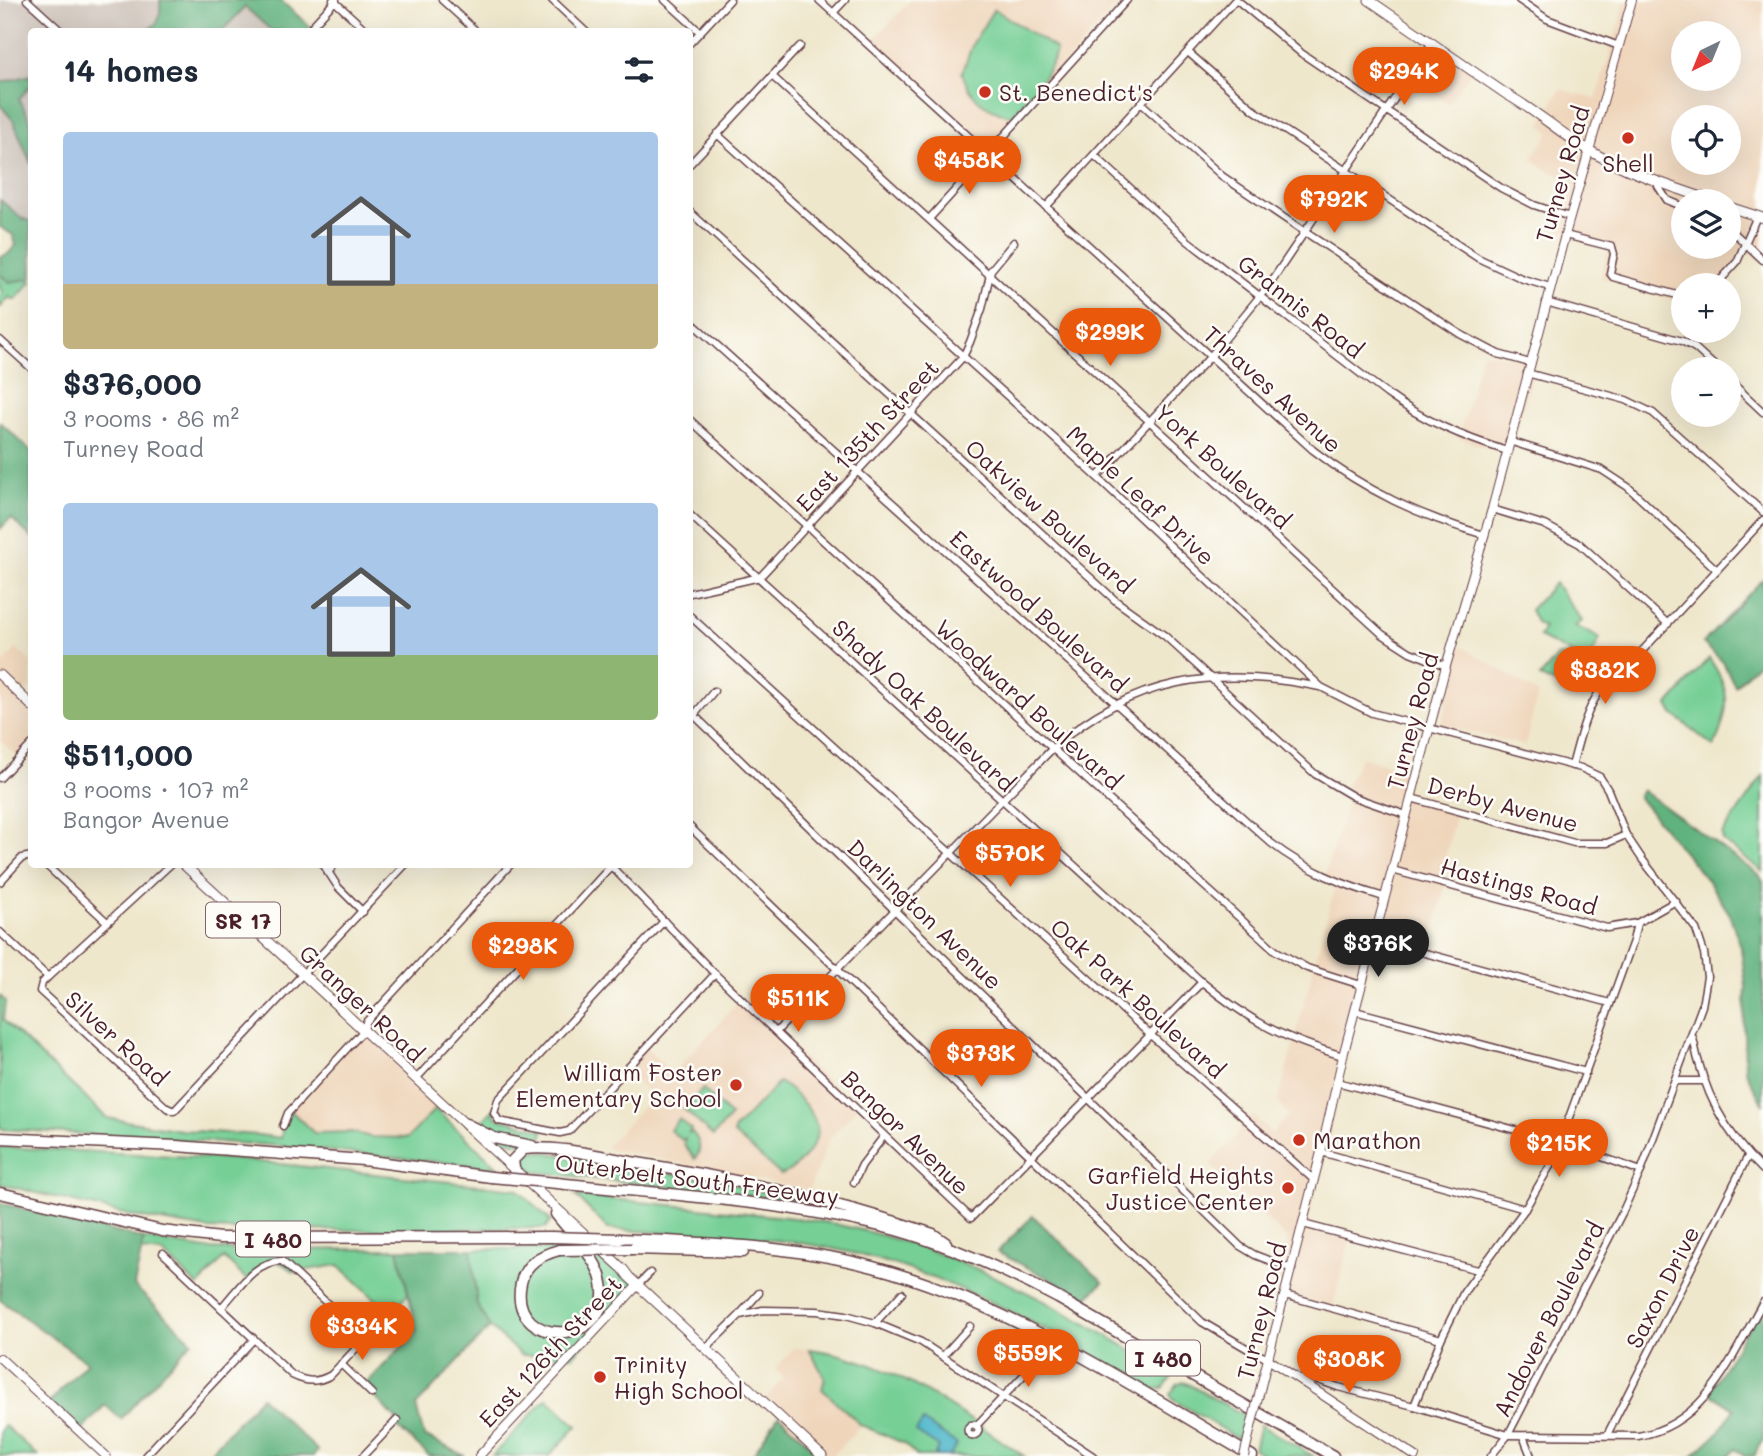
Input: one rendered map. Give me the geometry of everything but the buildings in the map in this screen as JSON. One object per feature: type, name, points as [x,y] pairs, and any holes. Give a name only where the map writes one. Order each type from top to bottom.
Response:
[{"type":"highway","points":[[466,1124],[487,1136],[502,1140],[730,1179],[834,1203],[933,1234],[960,1252]]},
{"type":"highway","name":"Outerbelt South Freeway","points":[[0,1138],[176,1146],[349,1159],[814,1213],[893,1230],[960,1252],[1029,1282],[1333,1456]]},
{"type":"highway","points":[[514,1172],[515,1156],[524,1149],[563,1151]]},
{"type":"highway","name":"I 480","points":[[0,1193],[162,1231],[220,1238],[551,1237],[712,1243],[795,1251],[872,1267],[971,1300],[1064,1348],[1252,1456]]},
{"type":"highway","points":[[556,1214],[594,1263],[603,1291],[598,1312],[589,1324],[560,1334],[546,1331],[533,1323],[524,1311],[520,1292],[523,1277],[530,1264],[541,1256],[559,1250],[632,1249],[795,1251]]},
{"type":"main road","points":[[1369,0],[1589,150],[1681,189]]},
{"type":"main road","name":"Turney Road","points":[[1244,1456],[1406,815],[1492,509],[1564,235],[1632,0]]},
{"type":"main road","points":[[1741,210],[1760,217]]},
{"type":"main road","points":[[0,675],[28,702]]},
{"type":"main road","name":"Granger Road","points":[[187,868],[466,1124],[556,1214],[629,1277]]},
{"type":"main road","name":"Granger Road","points":[[453,1114],[460,1126],[623,1269],[822,1456]]},
{"type":"main road","name":"East 126th Street","points":[[479,1456],[638,1285]]},
{"type":"main road","points":[[0,1357],[106,1456]]},
{"type":"main road","points":[[1268,1359],[1415,1456]]},
{"type":"street","points":[[27,0],[58,28]]},
{"type":"street","points":[[442,0],[473,28]]},
{"type":"street","points":[[552,0],[582,28]]},
{"type":"street","points":[[665,0],[700,32]]},
{"type":"street","points":[[693,40],[730,0]]},
{"type":"street","name":"Thraves Avenue","points":[[819,0],[1300,440],[1353,479],[1413,512],[1483,535]]},
{"type":"street","points":[[833,13],[845,0]]},
{"type":"street","points":[[929,219],[1127,0]]},
{"type":"street","points":[[1046,207],[1236,0],[1301,53],[1512,195],[1570,217]]},
{"type":"street","points":[[1519,0],[1547,19],[1619,46]]},
{"type":"street","points":[[312,26],[335,1],[364,28]]},
{"type":"street","points":[[1097,477],[1210,357],[1260,297],[1432,43]]},
{"type":"street","points":[[693,161],[800,46]]},
{"type":"street","points":[[1188,52],[1254,110],[1478,258],[1523,279],[1550,287]]},
{"type":"street","name":"York Boulevard","points":[[772,76],[1382,634],[1410,652],[1446,666]]},
{"type":"street","points":[[1142,103],[1222,176],[1460,334],[1498,354],[1530,363]]},
{"type":"street","name":"Maple Leaf Drive","points":[[717,134],[1097,477],[1321,687],[1371,713],[1572,766],[1600,777]]},
{"type":"street","name":"Grannis Road","points":[[1094,155],[1188,240],[1403,406],[1451,432],[1507,451]]},
{"type":"street","points":[[1659,181],[1657,186],[1662,196],[1671,202]]},
{"type":"street","name":"Oakview Boulevard","points":[[693,215],[1116,601],[1165,636],[1325,781],[1354,797],[1406,815]]},
{"type":"street","points":[[1727,273],[1737,262],[1760,217]]},
{"type":"street","points":[[1564,235],[1612,247],[1614,254],[1610,273],[1614,277],[1671,292]]},
{"type":"street","points":[[1741,239],[1763,260]]},
{"type":"street","name":"East 135th Street","points":[[760,577],[963,356],[978,320],[994,265],[1014,242]]},
{"type":"street","points":[[1546,302],[1682,341],[1705,357]]},
{"type":"street","name":"Eastwood Boulevard","points":[[693,324],[1287,855],[1332,880],[1384,898]]},
{"type":"street","points":[[0,340],[28,365]]},
{"type":"street","points":[[1527,373],[1626,400],[1653,413],[1763,512]]},
{"type":"street","points":[[1741,391],[1763,412]]},
{"type":"street","name":"Woodward Boulevard","points":[[693,423],[1276,951],[1307,968],[1361,985]]},
{"type":"street","points":[[1510,440],[1602,470],[1628,487],[1717,570]]},
{"type":"street","points":[[1492,509],[1545,525],[1580,544],[1668,624]]},
{"type":"street","name":"Shady Oak Boulevard","points":[[693,518],[1202,982],[1245,1016],[1271,1030],[1343,1056]]},
{"type":"street","points":[[1572,766],[1586,714],[1594,698],[1625,663],[1643,650],[1668,624],[1763,520]]},
{"type":"street","points":[[693,592],[760,577]]},
{"type":"street","name":"Oak Park Boulevard","points":[[693,619],[1314,1180]]},
{"type":"street","points":[[776,1032],[1052,749],[1077,728],[1117,704],[1169,685],[1208,677],[1269,678],[1321,687]]},
{"type":"street","points":[[693,716],[714,691]]},
{"type":"street","name":"Darlington Avenue","points":[[693,718],[895,909],[1240,1246],[1255,1255],[1292,1269]]},
{"type":"street","points":[[0,778],[28,748]]},
{"type":"street","name":"Andover Boulevard","points":[[1490,1456],[1507,1435],[1622,1213],[1641,1171],[1692,1036],[1702,1006],[1707,977],[1704,953],[1696,929],[1626,835],[1600,777]]},
{"type":"street","name":"Derby Avenue","points":[[1411,799],[1574,843],[1607,843],[1626,835]]},
{"type":"street","points":[[693,830],[1202,1322],[1268,1359]]},
{"type":"street","points":[[0,882],[22,858],[28,856]]},
{"type":"street","points":[[49,868],[107,922]]},
{"type":"street","points":[[0,932],[48,976],[167,868]]},
{"type":"street","points":[[325,868],[363,912]]},
{"type":"street","points":[[328,873],[332,868]]},
{"type":"street","points":[[304,975],[402,868]]},
{"type":"street","points":[[283,1126],[288,1113],[364,1030],[366,1022],[506,868]]},
{"type":"street","points":[[416,1079],[607,868]]},
{"type":"street","name":"Bangor Avenue","points":[[613,868],[715,974],[971,1218],[1031,1156]]},
{"type":"street","name":"Hastings Road","points":[[1392,870],[1607,928],[1637,923]]},
{"type":"street","points":[[1414,1406],[1441,1339],[1464,1292],[1545,1177],[1586,1072],[1633,942],[1637,923],[1676,901]]},
{"type":"street","points":[[664,921],[498,1100],[494,1109],[496,1117],[505,1123],[560,1133],[569,1131],[715,974]]},
{"type":"street","points":[[1373,939],[1610,1003]]},
{"type":"street","name":"Silver Road","points":[[48,976],[40,991],[171,1110],[180,1107],[304,975]]},
{"type":"street","points":[[1031,1156],[1202,982]]},
{"type":"street","points":[[1355,1011],[1586,1072]]},
{"type":"street","points":[[1692,1036],[1703,1081],[1717,1111],[1748,1156],[1763,1170]]},
{"type":"street","points":[[1675,1081],[1703,1081]]},
{"type":"street","points":[[1337,1082],[1560,1142],[1641,1171]]},
{"type":"street","points":[[854,1182],[862,1165],[884,1136]]},
{"type":"street","points":[[1321,1152],[1525,1209]]},
{"type":"street","name":"Saxon Drive","points":[[1607,1435],[1748,1156]]},
{"type":"street","points":[[1303,1224],[1478,1270]]},
{"type":"street","points":[[163,1253],[292,1375],[302,1380],[321,1381],[331,1375],[394,1308]]},
{"type":"street","points":[[221,1308],[261,1265],[282,1261],[365,1339]]},
{"type":"street","name":"East 126th Street","points":[[638,1285],[650,1273]]},
{"type":"street","points":[[706,1348],[759,1293]]},
{"type":"street","points":[[875,1323],[902,1293]]},
{"type":"street","points":[[1285,1295],[1441,1339]]},
{"type":"street","points":[[1305,1364],[1318,1380],[1507,1435],[1638,1436],[1657,1433],[1679,1422],[1695,1409],[1713,1389],[1763,1302]]},
{"type":"street","points":[[740,1315],[763,1310],[817,1311],[846,1315],[915,1338],[1093,1456]]},
{"type":"street","points":[[943,1356],[970,1326]]},
{"type":"street","points":[[145,1456],[254,1339]]},
{"type":"street","points":[[976,1426],[1035,1363]]},
{"type":"street","points":[[341,1364],[372,1394]]},
{"type":"street","points":[[363,1456],[397,1420]]},
{"type":"street","points":[[1523,1436],[1531,1456]]},
{"type":"shaded area","points":[[0,0],[280,0],[312,28],[28,28],[28,237],[0,209]]},
{"type":"shaded area","name":"St. Benedict's","points":[[911,0],[1122,0],[990,146],[874,39]]},
{"type":"shaded area","points":[[1626,0],[1763,0],[1763,264],[1750,252],[1730,273],[1671,273],[1671,299],[1601,277],[1610,243],[1557,230],[1570,180],[1546,169],[1532,158],[1550,132],[1540,125],[1560,89],[1596,99]]},
{"type":"shaded area","points":[[1432,43],[1472,71],[1448,104],[1410,77]]},
{"type":"shaded area","points":[[1482,353],[1537,358],[1510,456],[1458,438]]},
{"type":"shaded area","points":[[1461,646],[1538,693],[1525,746],[1441,724]]},
{"type":"shaded area","points":[[17,648],[28,659],[28,690],[23,696],[28,702],[28,748],[19,758],[0,740],[0,667]]},
{"type":"shaded area","points":[[1361,757],[1410,771],[1405,798],[1456,814],[1440,879],[1447,880],[1427,957],[1375,943],[1306,1230],[1350,1240],[1333,1306],[1275,1291],[1288,1240],[1210,1165],[1253,1116],[1272,1133],[1288,1115],[1278,1102],[1335,886],[1323,880],[1348,799],[1342,794]]},
{"type":"shaded area","name":"William Foster Elementary School","points":[[741,999],[857,1109],[829,1139],[809,1190],[605,1148],[652,1097],[625,1071],[646,1048],[673,1073]]},
{"type":"shaded area","points":[[364,1030],[441,1103],[408,1138],[371,1137],[351,1132],[314,1133],[290,1110]]},
{"type":"shaded area","points":[[794,1348],[809,1349],[825,1378],[822,1390],[861,1425],[832,1456],[822,1456],[764,1401],[784,1378],[775,1369]]},
{"type":"green space","points":[[160,0],[280,0],[312,28],[269,28],[245,7],[225,28],[151,28],[158,21]]},
{"type":"green space","points":[[994,9],[1056,51],[1044,77],[1012,117],[980,102],[970,90],[962,73],[973,43]]},
{"type":"green space","points":[[28,76],[28,88],[19,99],[28,116],[28,157],[13,120],[0,105],[0,83]]},
{"type":"green space","points":[[0,200],[28,220],[28,279],[10,282],[0,275],[0,257],[8,254],[16,245],[13,235],[0,227]]},
{"type":"green space","points":[[0,275],[10,282],[28,278],[28,285],[15,300],[9,297],[0,308],[0,295],[3,291],[0,289]]},
{"type":"green space","points":[[0,422],[28,448],[28,534],[11,518],[0,529]]},
{"type":"green space","points":[[1763,579],[1763,658],[1735,686],[1723,662],[1703,643]]},
{"type":"green space","points":[[1555,583],[1582,621],[1575,626],[1600,638],[1589,661],[1586,660],[1573,692],[1540,677],[1557,657],[1573,654],[1539,637],[1544,627],[1537,624],[1530,610]]},
{"type":"green space","points":[[1709,658],[1722,681],[1726,702],[1723,723],[1714,747],[1673,714],[1668,705]]},
{"type":"green space","points":[[1763,776],[1763,872],[1723,841],[1722,834]]},
{"type":"green space","points":[[1642,790],[1760,876],[1763,882],[1763,1105],[1745,1070],[1746,986],[1741,948],[1729,913],[1708,881],[1638,797]]},
{"type":"green space","points":[[0,996],[5,1001],[3,1020],[107,1118],[181,1130],[281,1138],[290,1110],[314,1133],[351,1132],[371,1137],[408,1138],[435,1109],[499,1168],[269,1145],[0,1129]]},
{"type":"green space","points":[[779,1082],[806,1106],[814,1118],[817,1131],[816,1139],[807,1154],[781,1175],[734,1134],[734,1130]]},
{"type":"green space","points":[[703,1089],[731,1116],[713,1136],[684,1109]]},
{"type":"green space","points":[[494,1109],[496,1117],[543,1130],[541,1147],[502,1140],[477,1126]]},
{"type":"green space","points":[[679,1119],[691,1129],[689,1133],[692,1132],[697,1139],[699,1152],[695,1159],[684,1144],[685,1138],[682,1140],[670,1130]]},
{"type":"green space","points":[[0,1147],[232,1159],[517,1189],[551,1221],[545,1228],[266,1231],[208,1229],[132,1216],[0,1184]]},
{"type":"green space","points":[[537,1151],[727,1182],[801,1201],[527,1171],[516,1161],[521,1154]]},
{"type":"green space","points":[[575,1195],[808,1220],[885,1236],[970,1266],[1010,1284],[1129,1348],[1169,1372],[1171,1378],[1163,1388],[1152,1390],[1026,1319],[939,1280],[894,1264],[800,1243],[608,1229]]},
{"type":"green space","points":[[0,1203],[144,1239],[134,1286],[192,1341],[121,1419],[105,1405],[80,1432],[49,1403],[87,1362],[0,1300]]},
{"type":"green space","points":[[1033,1216],[1103,1282],[1087,1298],[997,1252]]},
{"type":"green space","points":[[144,1239],[206,1249],[398,1249],[408,1294],[390,1313],[339,1265],[294,1272],[275,1262],[265,1265],[247,1280],[224,1258],[198,1286],[163,1253],[141,1251]]},
{"type":"green space","points":[[398,1249],[471,1249],[477,1305],[490,1327],[416,1406],[424,1436],[465,1456],[429,1456],[394,1424],[397,1420],[364,1386],[417,1331]]},
{"type":"green space","points":[[471,1249],[602,1249],[638,1285],[573,1356],[521,1355],[490,1327],[477,1306]]},
{"type":"green space","points":[[1763,1302],[1763,1441],[1754,1456],[1744,1456],[1736,1449],[1728,1456],[1693,1456],[1719,1432],[1734,1409],[1709,1393]]},
{"type":"green space","points":[[809,1349],[838,1354],[895,1375],[948,1405],[1024,1456],[917,1456],[903,1443],[861,1425],[822,1389],[825,1378]]},
{"type":"green space","points":[[1184,1382],[1246,1416],[1240,1440],[1172,1399],[1170,1394],[1178,1384]]},
{"type":"green space","points":[[261,1397],[318,1451],[313,1456],[212,1456],[209,1453]]},
{"type":"green space","points":[[547,1398],[577,1426],[549,1456],[492,1456]]},
{"type":"green space","points":[[779,1415],[822,1456],[752,1456]]},
{"type":"green space","points":[[1260,1425],[1313,1456],[1266,1456],[1254,1449]]},
{"type":"green space","points":[[5,1426],[38,1456],[0,1456],[0,1431]]},
{"type":"water","points":[[923,1421],[957,1444],[950,1456],[935,1454],[939,1447],[916,1432]]},
{"type":"place","name":"St. Benedict's","points":[[985,92]]},
{"type":"place","name":"Shell","points":[[1628,138]]},
{"type":"place","name":"William Foster Elementary School","points":[[736,1085]]},
{"type":"place","name":"Marathon","points":[[1299,1140]]},
{"type":"place","name":"Garfield Heights Justice Center","points":[[1288,1188]]},
{"type":"place","name":"Trinity High School","points":[[600,1377]]}]
